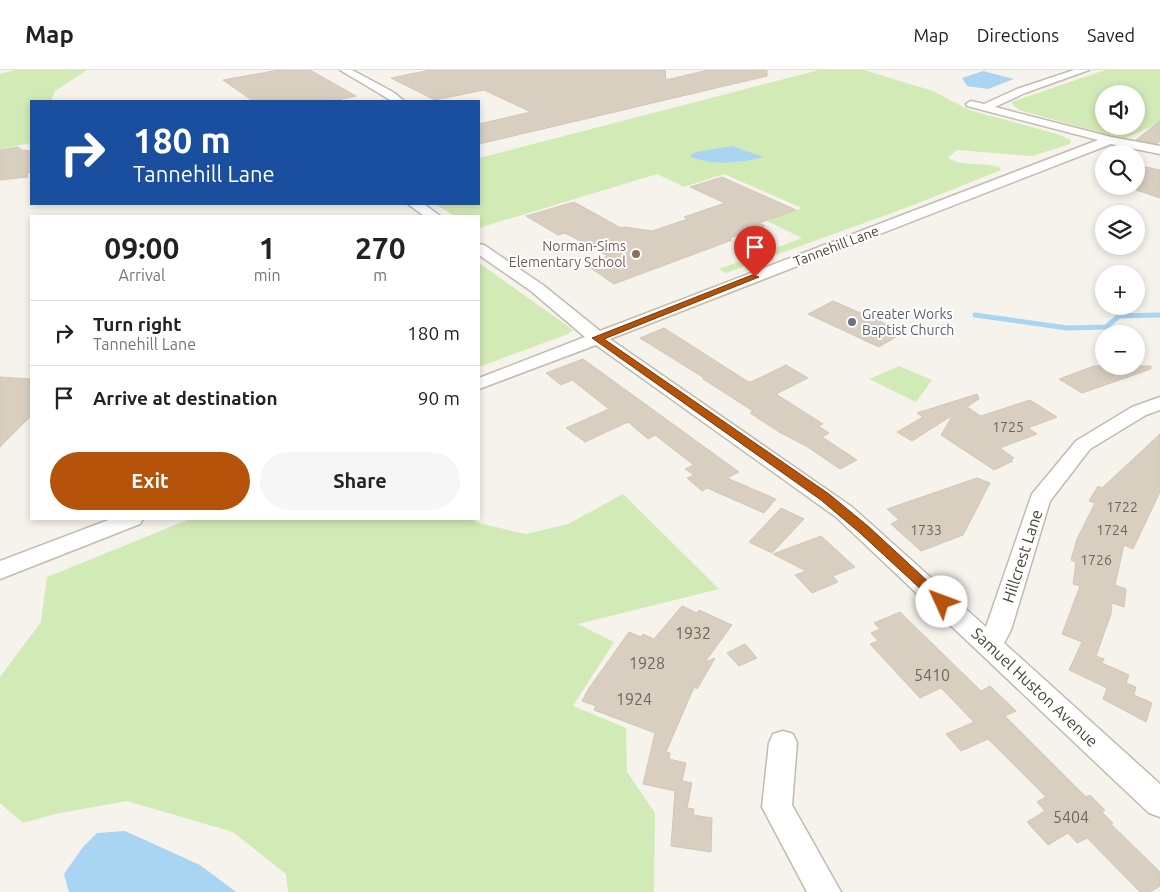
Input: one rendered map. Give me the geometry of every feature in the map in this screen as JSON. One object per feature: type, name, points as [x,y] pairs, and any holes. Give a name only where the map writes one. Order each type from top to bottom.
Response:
[{"type":"street","points":[[345,70],[398,100]]},
{"type":"street","points":[[986,107],[1021,90],[1084,70]]},
{"type":"street","points":[[971,104],[1110,140],[1160,150]]},
{"type":"street","name":"Tannehill Lane","points":[[480,384],[1110,140]]},
{"type":"street","points":[[416,205],[432,215]]},
{"type":"street","name":"Samuel Huston Avenue","points":[[480,249],[537,288],[597,338],[838,507],[1160,803]]},
{"type":"street","name":"Hillcrest Lane","points":[[986,642],[994,638],[998,630],[1040,499],[1083,445],[1139,411],[1160,403]]},
{"type":"street","points":[[0,570],[129,520]]},
{"type":"street","points":[[783,743],[777,807],[825,892]]},
{"type":"green space","points":[[15,70],[87,70],[55,91],[51,100],[30,100],[30,143],[0,149],[0,74]]},
{"type":"green space","points":[[819,70],[864,70],[933,91],[969,110],[1057,134],[1071,140],[1070,144],[1032,156],[957,150],[948,158],[954,161],[999,167],[1001,170],[911,206],[726,273],[719,269],[802,238],[767,221],[802,208],[724,174],[684,187],[657,174],[480,228],[480,215],[453,215],[437,205],[480,205],[480,158]]},
{"type":"green space","points":[[1105,70],[1160,70],[1160,123],[1145,129],[1145,85],[1095,85],[1095,131],[1019,110],[1012,102]]},
{"type":"green space","points":[[1109,135],[1132,135],[1123,139]]},
{"type":"green space","points":[[480,264],[573,330],[568,334],[480,367]]},
{"type":"green space","points":[[899,366],[932,380],[916,402],[869,379]]},
{"type":"green space","points":[[623,494],[719,589],[578,624],[614,642],[573,706],[626,728],[627,772],[655,813],[654,892],[288,892],[286,874],[233,832],[127,801],[55,814],[23,823],[0,803],[0,677],[41,622],[47,577],[188,520],[472,520],[526,534],[568,524]]},
{"type":"water","points":[[983,71],[1014,79],[988,89],[967,86],[962,78]]},
{"type":"water","points":[[732,146],[763,157],[746,161],[716,162],[690,156],[696,152]]},
{"type":"water","points":[[125,831],[200,865],[236,892],[69,892],[64,874],[83,847],[97,833]]},
{"type":"building","points":[[279,70],[310,70],[356,96],[337,100],[252,100],[223,80]]},
{"type":"building","points":[[430,70],[665,70],[666,80],[708,70],[767,70],[767,76],[480,144],[480,124],[531,112],[484,90],[435,100],[391,78]]},
{"type":"building","points":[[1160,121],[1160,141],[1157,144],[1136,140],[1145,135],[1145,133]]},
{"type":"building","points":[[18,147],[22,150],[30,151],[30,172],[27,173],[28,177],[0,180],[0,150]]},
{"type":"building","points":[[1145,167],[1160,170],[1160,198],[1145,193]]},
{"type":"building","points":[[722,177],[796,210],[759,223],[765,226],[729,238],[732,240],[614,284],[585,264],[608,256],[565,233],[558,235],[526,216],[574,202],[621,228],[652,231],[688,219],[684,217],[725,203],[690,187]]},
{"type":"building","name":"Greater Works Baptist Church","points":[[833,301],[904,332],[879,347],[808,314]]},
{"type":"building","points":[[664,328],[747,381],[751,382],[786,365],[808,378],[776,394],[823,424],[818,426],[829,433],[822,437],[857,460],[840,469],[806,446],[779,432],[750,413],[753,411],[640,338]]},
{"type":"building","points":[[583,359],[739,472],[727,478],[776,499],[764,513],[707,488],[702,491],[687,478],[694,475],[685,469],[694,465],[655,435],[648,439],[628,422],[585,442],[566,428],[609,409],[572,380],[561,385],[546,373]]},
{"type":"building","points":[[1094,366],[1095,375],[1134,375],[1082,393],[1059,379]]},
{"type":"building","points":[[1145,366],[1151,366],[1151,369],[1145,371]]},
{"type":"building","points":[[0,377],[30,379],[30,417],[0,447]]},
{"type":"building","points":[[977,394],[979,399],[967,407],[981,416],[1030,400],[1057,417],[1028,428],[1037,434],[1000,448],[1014,458],[1010,459],[1013,461],[994,470],[941,435],[953,415],[912,441],[897,432],[923,417],[917,413]]},
{"type":"building","points":[[1160,434],[1160,492],[1133,549],[1124,545],[1115,585],[1126,589],[1124,607],[1112,603],[1111,614],[1096,656],[1104,659],[1102,663],[1129,675],[1126,683],[1136,687],[1134,695],[1152,703],[1146,722],[1103,699],[1107,688],[1069,670],[1082,642],[1062,634],[1080,586],[1073,584],[1076,562],[1071,560],[1077,539],[1095,503],[1089,501],[1098,486],[1102,488]]},
{"type":"building","points":[[977,478],[990,483],[963,535],[921,551],[891,524],[899,520],[887,509]]},
{"type":"building","points":[[781,508],[804,519],[772,553],[749,542]]},
{"type":"building","points":[[821,536],[855,567],[833,576],[838,582],[812,593],[795,575],[806,571],[773,554]]},
{"type":"building","points":[[682,606],[697,613],[699,610],[732,625],[705,662],[715,658],[697,689],[694,687],[666,752],[670,753],[669,759],[686,763],[682,781],[692,783],[687,808],[694,809],[693,815],[712,818],[711,852],[671,846],[675,791],[643,784],[655,733],[594,710],[596,706],[582,701],[589,688],[629,632],[641,637],[643,634],[654,639]]},
{"type":"building","points":[[900,612],[981,691],[990,686],[1016,711],[1005,716],[1086,797],[1090,795],[1105,810],[1102,812],[1113,823],[1111,824],[1160,872],[1160,886],[1150,892],[1140,892],[1087,838],[1077,843],[1068,833],[1048,845],[1027,822],[1045,811],[1037,802],[1046,797],[988,739],[961,751],[946,734],[974,722],[941,688],[920,698],[870,644],[878,641],[871,633],[880,629],[874,623]]},
{"type":"building","points":[[745,644],[757,658],[739,666],[727,653]]},
{"type":"waterway","points":[[975,315],[1067,328],[1106,327],[1119,316],[1160,315]]},
{"type":"place","name":"Norman-Sims Elementary School","points":[[636,254]]},
{"type":"place","name":"Greater Works Baptist Church","points":[[852,322]]},
{"type":"route","points":[[755,277],[597,338],[825,497],[865,530],[942,602]]}]
